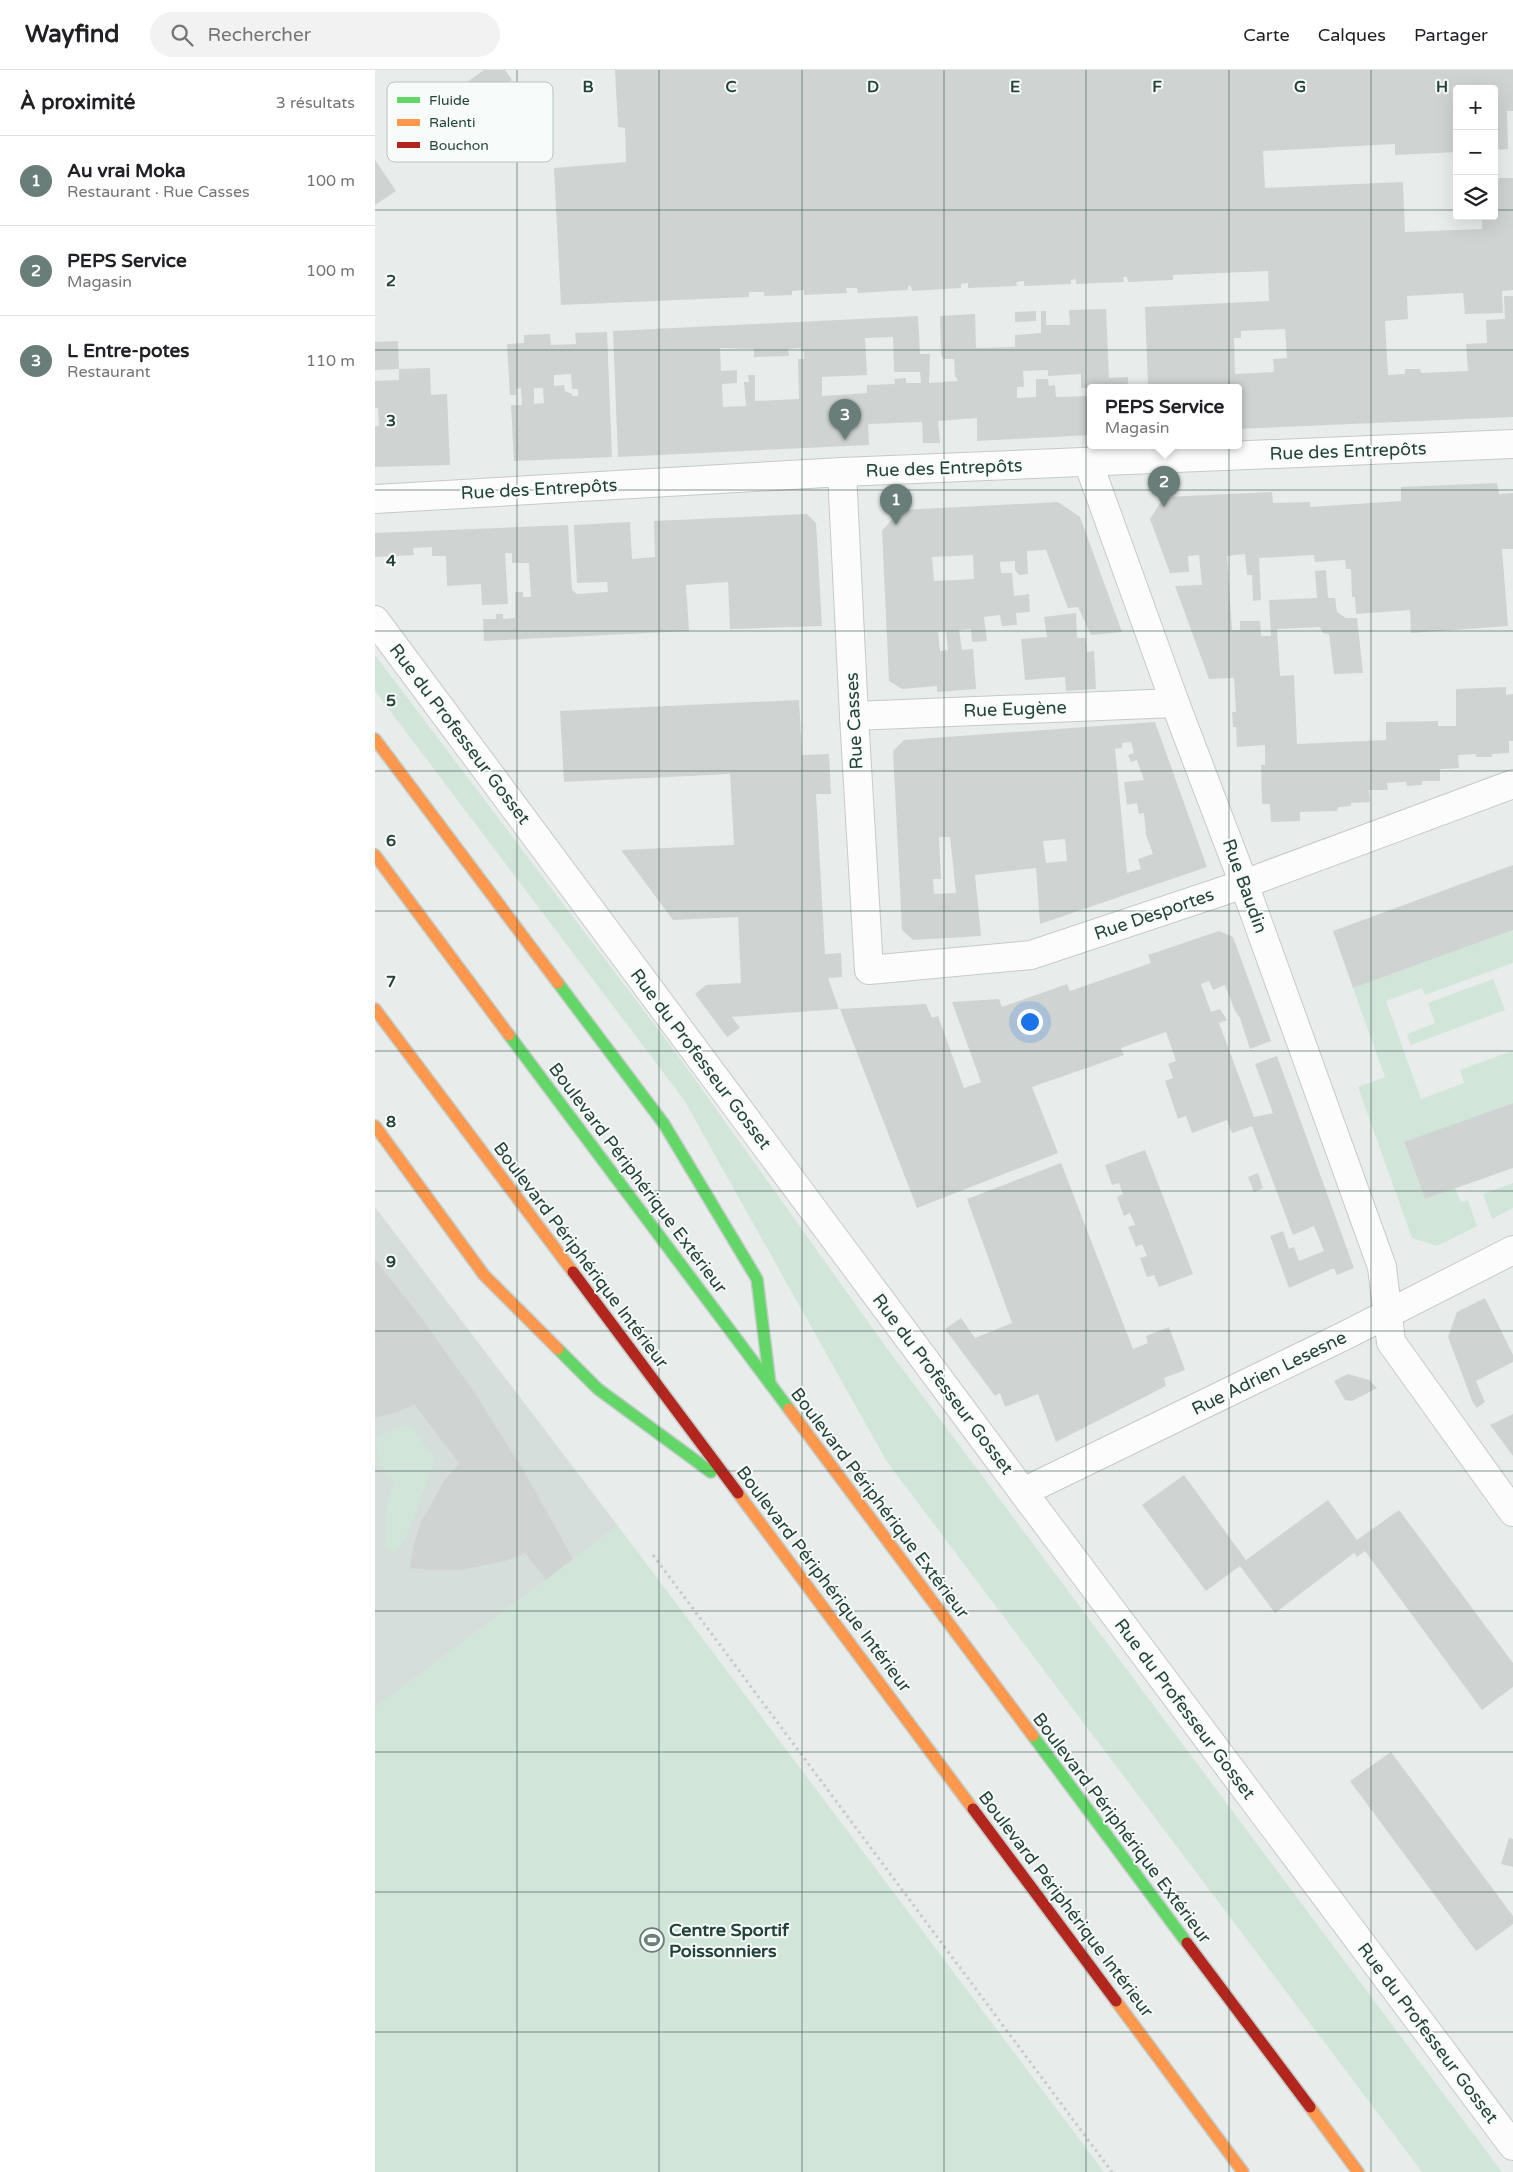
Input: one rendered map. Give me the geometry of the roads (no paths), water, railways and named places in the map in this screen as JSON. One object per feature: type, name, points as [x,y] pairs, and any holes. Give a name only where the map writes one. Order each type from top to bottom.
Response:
[{"type":"highway","points":[[375,739],[663,1124],[757,1279],[771,1386]]},
{"type":"highway","name":"Boulevard Périphérique Extérieur","points":[[375,854],[1358,2172]]},
{"type":"highway","name":"Boulevard Périphérique Intérieur","points":[[375,1009],[736,1490],[1243,2172]]},
{"type":"highway","points":[[375,1126],[484,1275],[598,1389],[736,1490]]},
{"type":"street","name":"Rue des Entrepôts","points":[[375,499],[842,472],[1513,444]]},
{"type":"street","name":"Rue Baudin","points":[[1089,462],[1175,703],[1244,884],[1382,1268],[1391,1342],[1513,1512]]},
{"type":"street","name":"Rue Casses","points":[[842,472],[869,970]]},
{"type":"street","name":"Rue du Professeur Gosset","points":[[375,620],[1023,1492],[1513,2146]]},
{"type":"street","name":"Rue Eugène","points":[[854,716],[1175,703]]},
{"type":"street","name":"Rue Desportes","points":[[869,970],[1031,955],[1244,884],[1513,784]]},
{"type":"street","name":"Rue Adrien Lesesne","points":[[1023,1492],[1387,1314],[1513,1250]]},
{"type":"place","name":"L Entre-potes","points":[[845,440]]},
{"type":"place","name":"PEPS Service","points":[[1164,507]]},
{"type":"place","name":"Au vrai Moka","points":[[896,525]]},
{"type":"place","name":"Centre Sportif Poissonniers","points":[[652,1940]]}]
